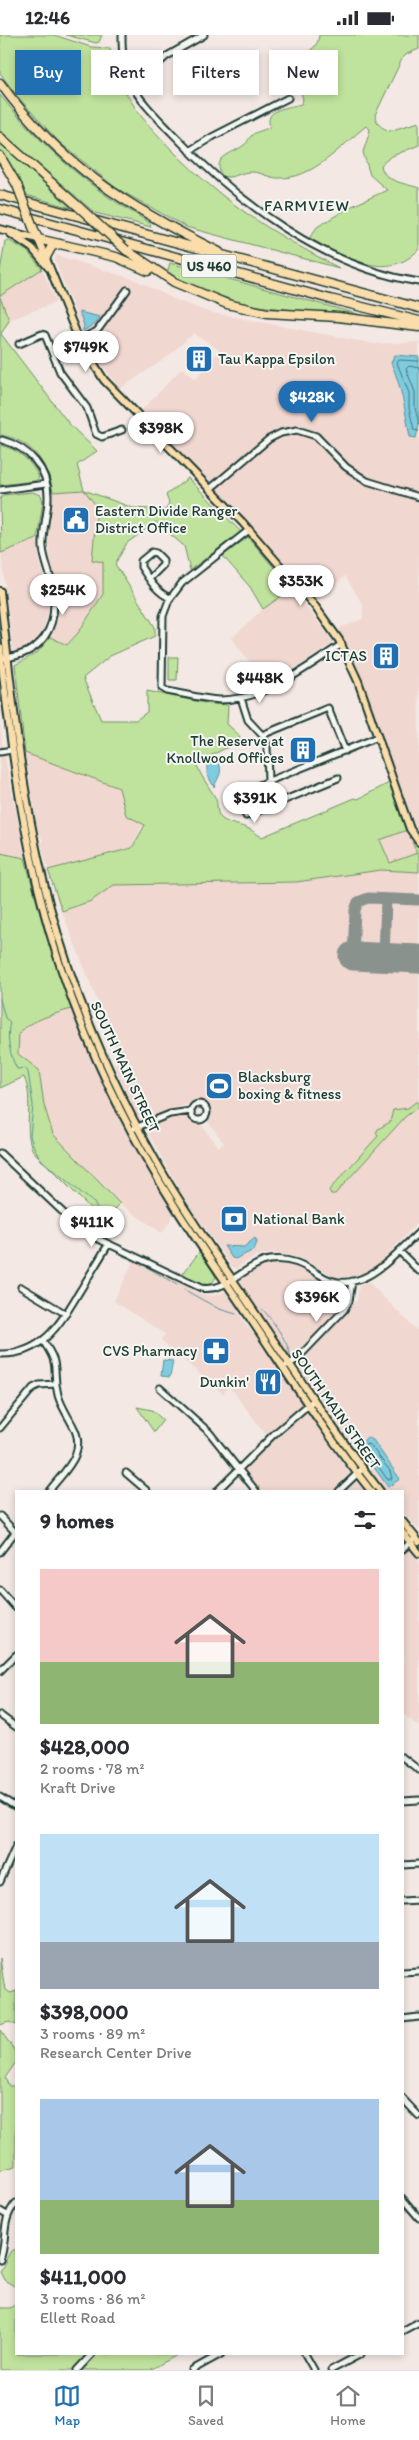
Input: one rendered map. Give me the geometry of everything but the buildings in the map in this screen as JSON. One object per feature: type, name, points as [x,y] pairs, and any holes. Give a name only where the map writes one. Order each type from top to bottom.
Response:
[{"type":"highway","points":[[0,83],[56,148],[104,187],[149,216],[229,258]]},
{"type":"highway","points":[[0,89],[12,99]]},
{"type":"highway","points":[[0,137],[126,250],[174,282]]},
{"type":"highway","points":[[0,156],[17,185],[38,239],[122,259],[210,299],[248,309],[419,327]]},
{"type":"highway","name":"US 460","points":[[0,195],[419,309]]},
{"type":"highway","name":"US 460","points":[[0,209],[330,299],[419,321]]},
{"type":"highway","points":[[46,257],[50,248],[60,244]]},
{"type":"main road","points":[[0,229],[38,239],[79,340],[114,392],[249,530],[319,612],[342,644],[358,681],[410,829],[419,842]]},
{"type":"main road","points":[[0,229],[28,245],[52,271]]},
{"type":"main road","name":"SOUTH MAIN STREET","points":[[0,591],[12,750],[26,840],[80,1020],[134,1128],[229,1281],[370,1490]]},
{"type":"main road","name":"SOUTH MAIN STREET","points":[[0,647],[4,658],[28,810],[46,908]]},
{"type":"main road","name":"SOUTH MAIN STREET","points":[[360,1472],[379,1490]]},
{"type":"main road","points":[[404,1524],[415,1541],[419,1553]]},
{"type":"main road","points":[[404,1533],[415,1541]]},
{"type":"street","points":[[122,35],[122,50]]},
{"type":"street","points":[[163,60],[204,35]]},
{"type":"street","points":[[139,95],[146,105],[228,188],[304,238],[347,261],[390,276],[419,282]]},
{"type":"street","points":[[190,151],[212,137],[288,98]]},
{"type":"street","points":[[52,352],[100,328],[127,290]]},
{"type":"street","points":[[19,344],[43,334],[62,375],[87,407],[96,434],[102,437],[122,430]]},
{"type":"street","points":[[210,489],[269,439],[281,433],[296,430],[318,437],[346,467],[362,478],[386,488],[419,497]]},
{"type":"street","points":[[2,440],[16,445],[31,456],[40,467],[46,484],[48,496],[43,545],[53,590],[52,619],[45,637],[35,648],[22,655],[4,658]]},
{"type":"street","points":[[0,489],[46,484]]},
{"type":"street","points":[[249,530],[182,583],[170,598],[163,616],[162,685],[165,690],[218,700],[241,698],[271,688],[342,644]]},
{"type":"street","points":[[149,579],[163,565],[163,560],[156,553],[152,552],[140,563],[149,579],[158,590],[170,598]]},
{"type":"street","points":[[241,698],[248,720],[262,735],[269,752],[268,782],[276,803]]},
{"type":"street","points":[[262,735],[328,708],[345,751]]},
{"type":"street","points":[[338,778],[246,816],[237,794],[378,737]]},
{"type":"street","points":[[0,752],[12,750]]},
{"type":"street","points":[[134,1128],[167,1115],[192,1111]]},
{"type":"street","points":[[0,1153],[77,1225],[108,1245],[201,1288],[213,1289],[260,1262],[280,1259],[302,1264],[328,1279],[352,1281],[373,1274],[419,1232]]},
{"type":"street","points":[[0,1354],[26,1350],[43,1341],[54,1331],[108,1245]]},
{"type":"street","points":[[399,1251],[419,1271]]},
{"type":"street","points":[[286,1365],[296,1360],[344,1310],[349,1301],[352,1281]]},
{"type":"street","points":[[21,1287],[66,1314]]},
{"type":"street","points":[[43,1341],[55,1358],[56,1384],[60,1401],[76,1432],[79,1444],[75,1457],[49,1490]]},
{"type":"street","points":[[0,1428],[33,1388],[39,1385],[56,1384]]},
{"type":"street","points":[[160,1388],[209,1432],[255,1490]]},
{"type":"street","points":[[218,1490],[311,1402]]},
{"type":"street","points":[[341,1490],[360,1472]]},
{"type":"street","points":[[126,1473],[146,1490]]},
{"type":"street","points":[[0,1516],[15,1531]]},
{"type":"street","points":[[0,1552],[15,1533]]},
{"type":"street","points":[[404,1549],[415,1541]]},
{"type":"street","points":[[0,1590],[15,1605]]},
{"type":"street","points":[[0,1671],[15,1656]]},
{"type":"street","points":[[0,1715],[15,1726]]},
{"type":"street","points":[[404,1759],[419,1771]]},
{"type":"street","points":[[0,1797],[15,1806]]},
{"type":"street","points":[[404,1801],[419,1800]]},
{"type":"street","points":[[0,1882],[15,1848]]},
{"type":"street","points":[[404,1865],[419,1864]]},
{"type":"street","points":[[404,1901],[419,1900]]},
{"type":"street","points":[[404,1972],[419,1971]]},
{"type":"street","points":[[404,2019],[419,2017]]},
{"type":"street","points":[[404,2100],[419,2116]]},
{"type":"street","points":[[404,2199],[419,2218]]},
{"type":"street","points":[[0,2260],[4,2247],[4,2225],[7,2215],[15,2204]]},
{"type":"street","points":[[0,2211],[7,2215]]},
{"type":"street","points":[[404,2330],[419,2322]]},
{"type":"street","points":[[77,2370],[91,2355]]},
{"type":"street","points":[[192,2370],[219,2355]]},
{"type":"street","points":[[306,2355],[314,2370]]},
{"type":"street","points":[[331,2370],[359,2355]]},
{"type":"shaded area","points":[[56,255],[135,280],[176,300],[208,312],[375,344],[419,342],[419,837],[354,662],[338,632],[342,627],[363,619],[363,605],[345,576],[315,603],[141,411],[182,368],[196,379],[219,350],[194,333],[166,358],[119,389],[89,346],[90,341],[86,332],[82,331],[55,260]]},
{"type":"shaded area","points":[[42,269],[56,302],[9,320],[0,296]]},
{"type":"shaded area","points":[[84,490],[97,507],[92,560],[103,561],[103,594],[78,633],[67,645],[50,637],[58,619],[60,599],[50,559],[48,536],[53,492]]},
{"type":"shaded area","points":[[37,539],[40,566],[48,590],[48,613],[43,629],[36,640],[16,652],[13,650],[1,553]]},
{"type":"shaded area","points":[[292,589],[334,642],[306,662],[254,690],[251,664],[232,638],[263,609]]},
{"type":"shaded area","points":[[0,722],[2,742],[25,858],[0,853]]},
{"type":"shaded area","points":[[25,753],[119,788],[126,815],[145,825],[141,828],[132,848],[48,870],[41,843],[43,841],[38,831]]},
{"type":"shaded area","points":[[407,830],[417,853],[390,863],[380,839]]},
{"type":"shaded area","points":[[381,870],[419,872],[419,1221],[377,1266],[358,1276],[336,1277],[298,1257],[272,1253],[256,1256],[236,1268],[232,1267],[183,1196],[147,1131],[150,1125],[185,1115],[203,1127],[218,1147],[224,1143],[207,1120],[208,1107],[199,1101],[143,1118],[137,1116],[114,1065],[121,1061],[62,911],[91,901],[114,885],[296,882]]},
{"type":"shaded area","points":[[71,1009],[122,1126],[174,1214],[162,1233],[120,1204],[53,1134],[44,1105],[39,1070],[18,1054],[19,1033],[26,1025],[43,1017]]},
{"type":"shaded area","points":[[134,1260],[201,1294],[214,1296],[225,1292],[228,1294],[247,1327],[255,1334],[332,1449],[363,1490],[249,1490],[233,1469],[267,1436],[229,1386],[223,1394],[161,1340],[165,1334],[114,1301]]},
{"type":"shaded area","points":[[276,1263],[301,1268],[320,1281],[346,1286],[347,1294],[341,1308],[293,1357],[288,1355],[240,1284],[242,1278],[256,1269]]},
{"type":"shaded area","points":[[369,1283],[419,1332],[419,1530],[404,1513],[404,1490],[385,1490],[297,1365],[357,1300],[359,1286]]},
{"type":"shaded area","points":[[404,1543],[419,1562],[419,1727],[404,1715]]},
{"type":"green space","points":[[0,35],[54,35],[91,47],[110,48],[111,50],[91,50],[91,95],[127,95],[155,132],[211,186],[271,230],[339,268],[186,227],[116,188],[59,142],[16,95],[81,95],[81,50],[15,50],[15,93],[0,73]]},
{"type":"green space","points":[[66,35],[102,35],[99,42],[96,43]]},
{"type":"green space","points":[[319,35],[419,35],[419,49],[407,54],[402,59],[375,115],[380,125],[389,131],[419,122],[419,145],[390,157],[381,165],[383,171],[390,178],[419,188],[419,249],[407,259],[394,264],[380,266],[366,264],[325,247],[310,237],[317,227],[350,207],[387,190],[370,175],[363,152],[370,131],[366,126],[336,152],[303,174],[275,178],[252,172],[226,177],[222,176],[219,169],[219,164],[225,156],[245,144],[252,135],[269,128],[270,116],[277,110],[301,104],[303,99],[302,95],[338,95],[338,50],[310,50],[317,42]]},
{"type":"green space","points":[[0,95],[35,134],[86,181],[150,223],[151,227],[95,213],[0,131]]},
{"type":"green space","points":[[0,143],[71,208],[26,195],[0,148]]},
{"type":"green space","points":[[8,240],[27,251],[42,269],[0,296],[0,271],[5,241]]},
{"type":"green space","points":[[170,263],[376,319],[249,305],[204,291],[167,273]]},
{"type":"green space","points":[[0,297],[9,320],[1,334],[70,425],[97,451],[77,465],[84,490],[53,492],[47,471],[36,454],[29,447],[11,437],[0,435]]},
{"type":"green space","points":[[0,445],[13,449],[24,457],[39,478],[35,481],[0,485]]},
{"type":"green space","points":[[188,478],[241,532],[190,570],[184,546],[156,522],[127,543],[115,564],[155,627],[155,636],[110,656],[83,678],[101,720],[136,720],[147,712],[147,691],[210,704],[228,705],[227,724],[239,735],[240,741],[196,763],[215,797],[222,819],[249,829],[262,837],[355,798],[358,799],[389,783],[407,830],[380,840],[390,863],[417,853],[412,842],[419,847],[419,872],[381,870],[296,882],[114,885],[91,901],[62,911],[48,870],[132,848],[145,825],[126,815],[119,788],[25,753],[15,665],[37,653],[50,637],[67,645],[78,633],[103,594],[103,562],[92,560],[97,507],[84,490],[133,508],[166,510],[169,503],[166,495]]},
{"type":"green space","points":[[33,492],[41,495],[43,502],[37,539],[1,553],[0,499],[3,495]]},
{"type":"green space","points":[[248,537],[292,589],[263,609],[250,587],[223,556]]},
{"type":"green space","points":[[169,657],[178,657],[177,680],[169,680]]},
{"type":"green space","points":[[0,853],[25,858],[44,929],[71,1009],[43,1018],[24,1028],[19,1033],[18,1054],[39,1070],[44,1105],[53,1134],[120,1204],[103,1221],[33,1151],[28,1133],[28,1096],[24,1077],[0,1088]]},
{"type":"green space","points":[[417,1101],[419,1106],[405,1117],[335,1194],[331,1194],[329,1190],[378,1136],[376,1133],[378,1129],[390,1122],[393,1110],[408,1108]]},
{"type":"green space","points":[[200,1251],[216,1277],[213,1282],[205,1285],[182,1275]]},
{"type":"green space","points":[[137,1407],[152,1410],[163,1420],[154,1432]]},
{"type":"green space","points":[[0,1958],[5,1990],[11,1993],[15,1991],[15,2025],[9,2022],[0,2025]]},
{"type":"green space","points":[[0,2030],[15,2051],[15,2063],[5,2078],[9,2086],[15,2086],[15,2166],[0,2170]]},
{"type":"green space","points":[[15,2250],[15,2286],[4,2280],[0,2272],[10,2252]]},
{"type":"green space","points":[[15,2305],[15,2355],[177,2355],[150,2370],[0,2370],[0,2308],[10,2308]]},
{"type":"water","points":[[79,312],[100,317],[96,323],[83,331],[84,325]]},
{"type":"water","points":[[395,355],[419,357],[419,425],[416,438],[410,437],[401,390],[391,363]]},
{"type":"water","points":[[207,759],[218,761],[220,765],[220,774],[214,787],[207,774]]},
{"type":"water","points":[[255,1238],[257,1242],[254,1250],[235,1259],[232,1258],[224,1246],[244,1247]]},
{"type":"water","points":[[163,1360],[173,1361],[170,1377],[161,1376]]},
{"type":"water","points":[[367,1437],[373,1440],[400,1479],[388,1487],[359,1446]]},
{"type":"waterway","points":[[0,999],[5,1018],[10,1022],[9,1047],[12,1058],[17,1069],[25,1068],[28,1072],[33,1105],[30,1136],[34,1147],[41,1160],[94,1203],[102,1217],[114,1228]]},
{"type":"waterway","points":[[123,1256],[133,1260]]},
{"type":"waterway","points":[[140,1263],[177,1285]]},
{"type":"waterway","points":[[183,1289],[219,1309],[236,1314]]},
{"type":"waterway","points":[[262,1309],[279,1331],[290,1355]]},
{"type":"taxiway","points":[[353,956],[355,910],[358,902],[368,898],[419,900]]},
{"type":"taxiway","points":[[384,957],[386,899]]},
{"type":"runway","points":[[353,956],[419,959]]},
{"type":"place","name":"Tau Kappa Epsilon","points":[[199,359]]},
{"type":"place","name":"Eastern Divide Ranger District Office","points":[[76,520]]},
{"type":"place","name":"ICTAS","points":[[386,656]]},
{"type":"place","name":"The Reserve at Knollwood Offices","points":[[303,750]]},
{"type":"place","name":"Blacksburg boxing & fitness","points":[[219,1086]]},
{"type":"place","name":"National Bank","points":[[234,1219]]},
{"type":"place","name":"CVS Pharmacy","points":[[216,1351]]},
{"type":"place","name":"Dunkin'","points":[[268,1382]]},
{"type":"district","name":"FARMVIEW","points":[[307,205]]}]
